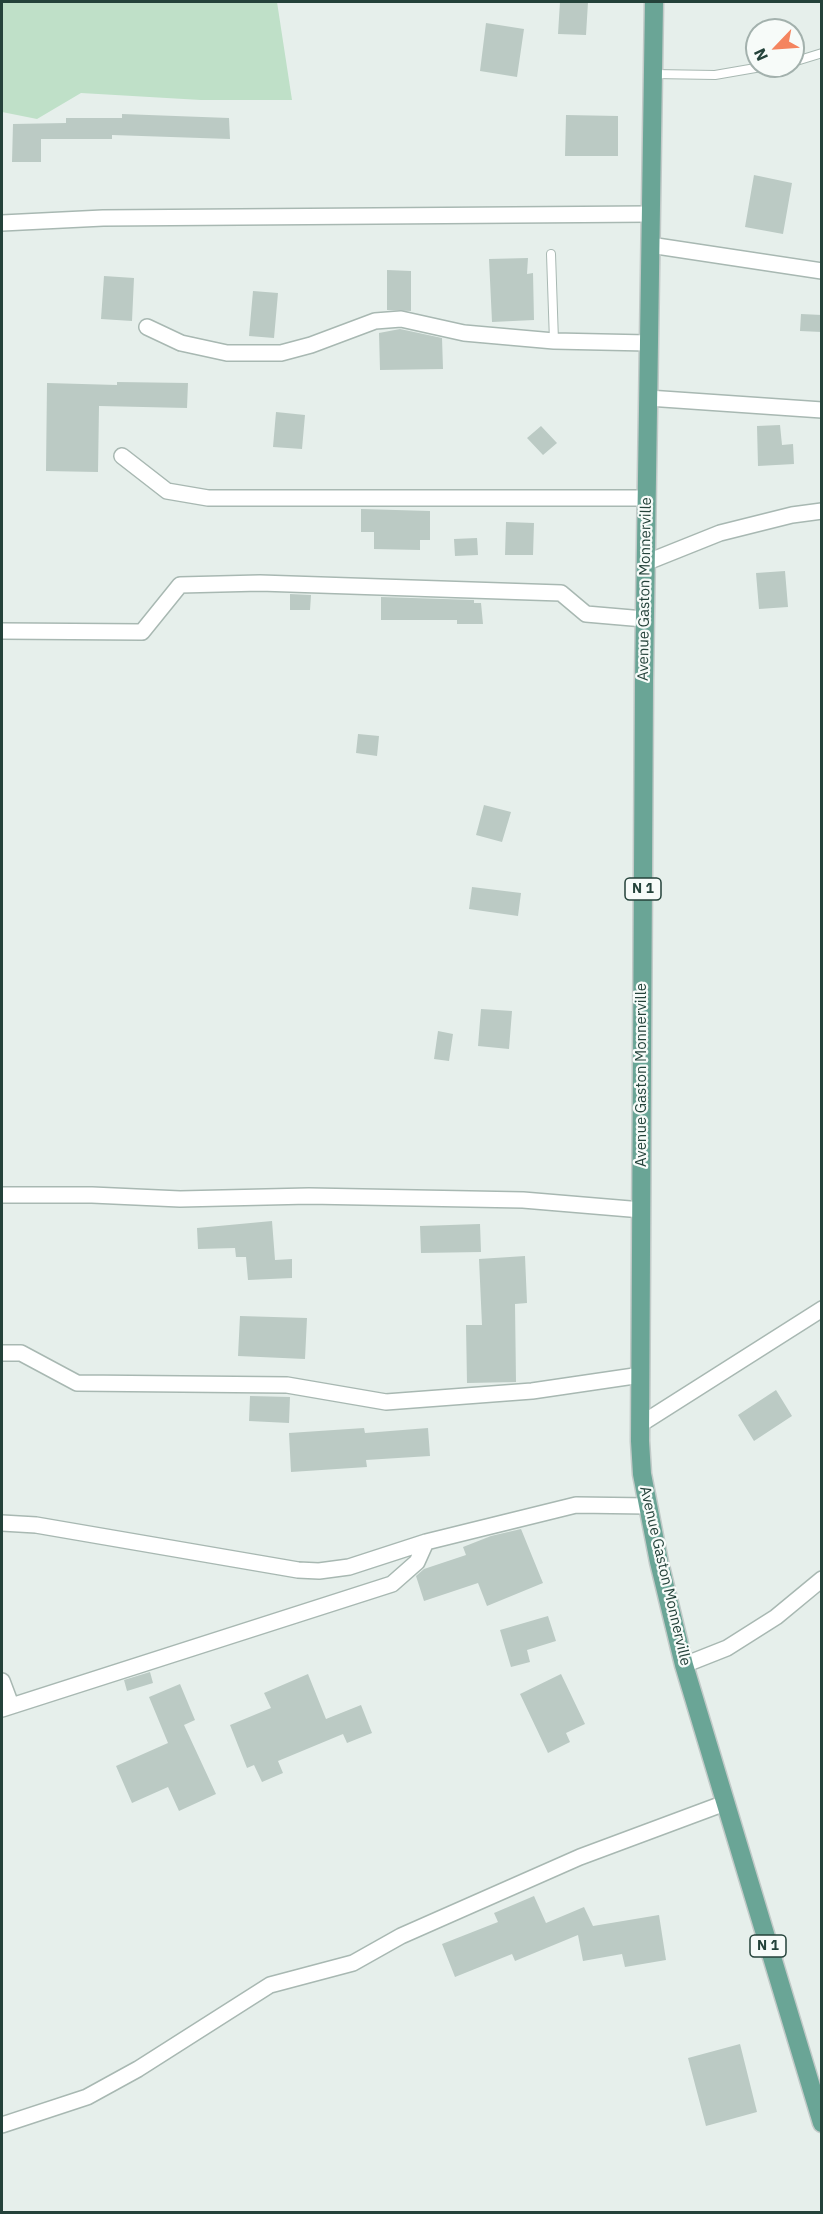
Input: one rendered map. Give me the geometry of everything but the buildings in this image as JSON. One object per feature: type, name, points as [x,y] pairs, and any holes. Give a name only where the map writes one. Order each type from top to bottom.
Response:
[{"type":"main road","name":"Avenue Gaston Monnerville","points":[[654,2],[644,619],[642,1474],[684,1665],[822,2123]]},
{"type":"street","points":[[2,224],[103,218],[650,214]]},
{"type":"street","points":[[650,245],[822,272]]},
{"type":"street","points":[[147,327],[181,343],[227,353],[281,353],[311,345],[375,321],[401,319],[464,333],[554,341],[648,343]]},
{"type":"street","points":[[648,398],[822,410]]},
{"type":"street","points":[[122,456],[167,491],[208,498],[646,498]]},
{"type":"street","points":[[645,563],[720,533],[792,514],[822,511]]},
{"type":"street","points":[[2,631],[142,632],[180,585],[260,583],[561,593],[586,614],[644,619]]},
{"type":"street","points":[[2,1195],[92,1195],[180,1199],[309,1196],[523,1200],[642,1210]]},
{"type":"street","points":[[641,1424],[822,1309]]},
{"type":"street","points":[[2,1353],[21,1353],[77,1383],[287,1385],[386,1402],[532,1391],[641,1375]]},
{"type":"street","points":[[2,1523],[36,1525],[298,1570],[319,1571],[349,1567],[426,1542],[576,1505],[648,1506]]},
{"type":"street","points":[[2,1682],[6,1707],[392,1584],[417,1562],[426,1542]]},
{"type":"street","points":[[684,1665],[727,1648],[776,1617],[822,1579]]},
{"type":"street","points":[[2,2125],[87,2097],[138,2069],[270,1985],[353,1963],[401,1936],[580,1857],[725,1803]]},
{"type":"lane","points":[[805,58],[822,53]]},
{"type":"lane","points":[[654,74],[715,75],[745,70]]},
{"type":"lane","points":[[551,254],[554,341]]},
{"type":"green space","points":[[2,2],[277,2],[292,100],[201,100],[81,93],[37,119],[2,112]]}]
